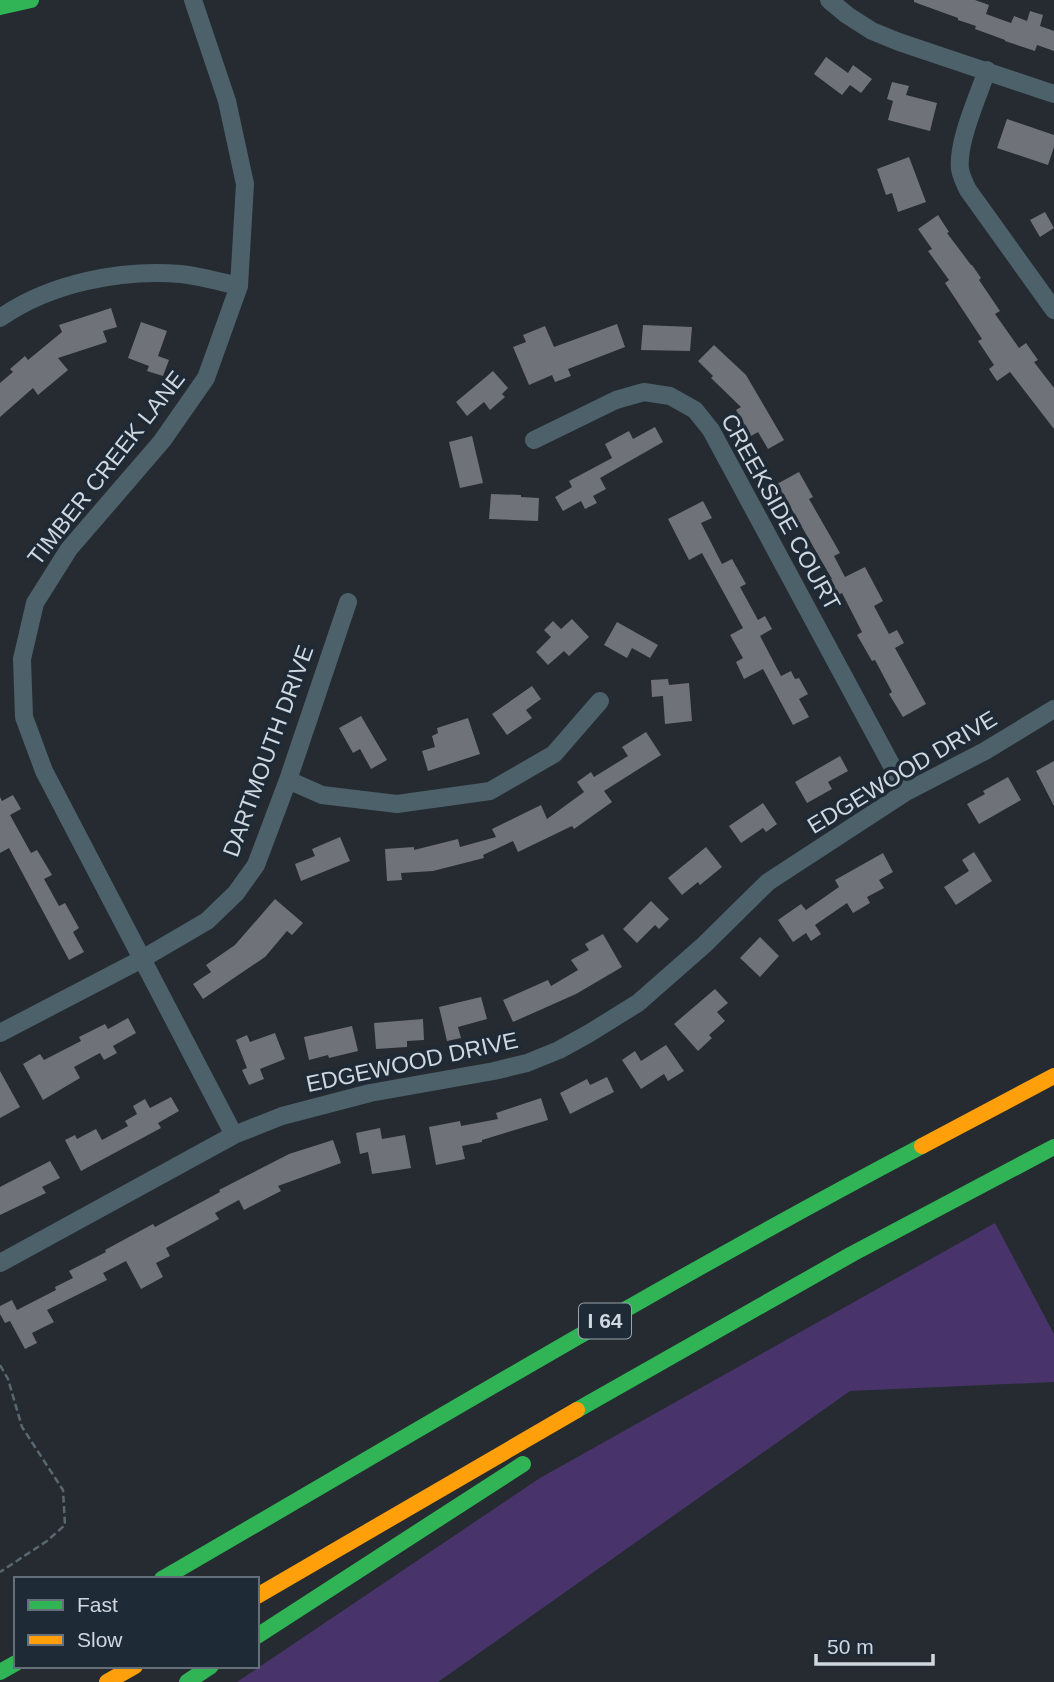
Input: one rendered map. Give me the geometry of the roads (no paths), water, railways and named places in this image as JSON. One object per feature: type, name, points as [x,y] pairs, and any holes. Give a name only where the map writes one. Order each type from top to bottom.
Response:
[{"type":"main road","points":[[0,7],[31,0]]},
{"type":"main road","name":"I 64","points":[[165,1577],[654,1293],[821,1199],[1054,1076]]},
{"type":"main road","points":[[259,1595],[868,1245],[1054,1147]]},
{"type":"main road","points":[[865,1265],[977,1186]]},
{"type":"main road","points":[[259,1635],[533,1457]]},
{"type":"main road","points":[[107,1682],[132,1668]]},
{"type":"main road","points":[[187,1682],[208,1668]]},
{"type":"street","name":"TIMBER CREEK LANE","points":[[192,0],[227,101],[245,184],[239,286],[206,378],[162,441],[68,549],[35,603],[22,659],[24,717],[44,771],[234,1135]]},
{"type":"street","points":[[829,0],[872,31],[1054,94]]},
{"type":"street","points":[[988,71],[962,142],[960,168],[963,179],[968,190],[1054,310]]},
{"type":"street","points":[[0,318],[63,287],[118,275],[182,274],[239,286]]},
{"type":"street","name":"CREEKSIDE COURT","points":[[534,440],[616,400],[644,392],[670,396],[695,410],[711,430],[906,792]]},
{"type":"street","name":"DARTMOUTH DRIVE","points":[[0,1033],[142,959],[206,921],[236,893],[256,865],[288,780],[348,602]]},
{"type":"street","points":[[288,780],[322,795],[397,804],[490,791],[554,754],[600,701]]},
{"type":"street","name":"EDGEWOOD DRIVE","points":[[0,1263],[234,1135],[282,1116],[370,1093],[494,1071],[527,1063],[559,1050],[638,1003],[704,945],[768,882],[906,792],[985,751],[1054,709]]}]
